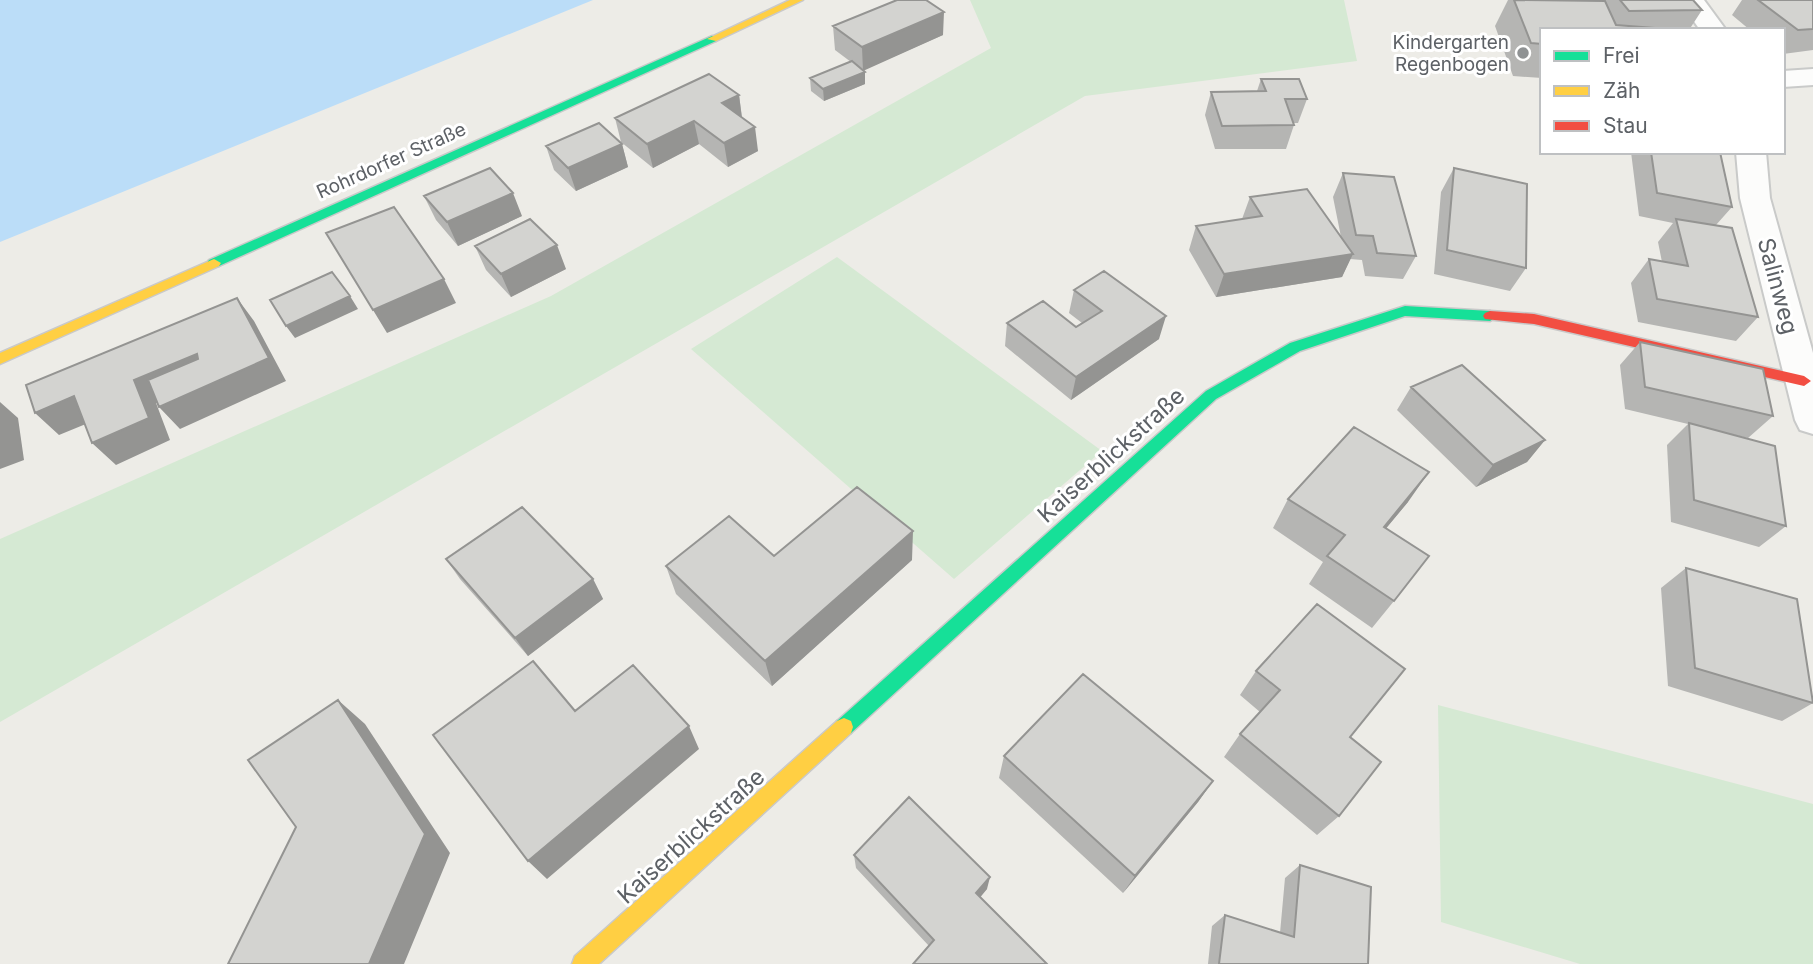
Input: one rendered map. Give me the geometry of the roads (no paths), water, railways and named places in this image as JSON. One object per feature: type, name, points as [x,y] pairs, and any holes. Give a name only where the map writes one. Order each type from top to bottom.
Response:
[{"type":"street","name":"Rohrdorfer Straße","points":[[0,359],[799,0]]},
{"type":"street","points":[[1691,0],[1712,28]]},
{"type":"street","points":[[1785,79],[1813,77]]},
{"type":"street","name":"Salinweg","points":[[1752,154],[1755,198],[1813,419]]},
{"type":"street","name":"Kaiserblickstraße","points":[[583,964],[1211,395],[1296,346],[1405,311],[1534,319],[1804,381]]},
{"type":"water","points":[[0,0],[593,0],[0,242]]},
{"type":"place","name":"Kindergarten Regenbogen","points":[[1523,53]]}]
